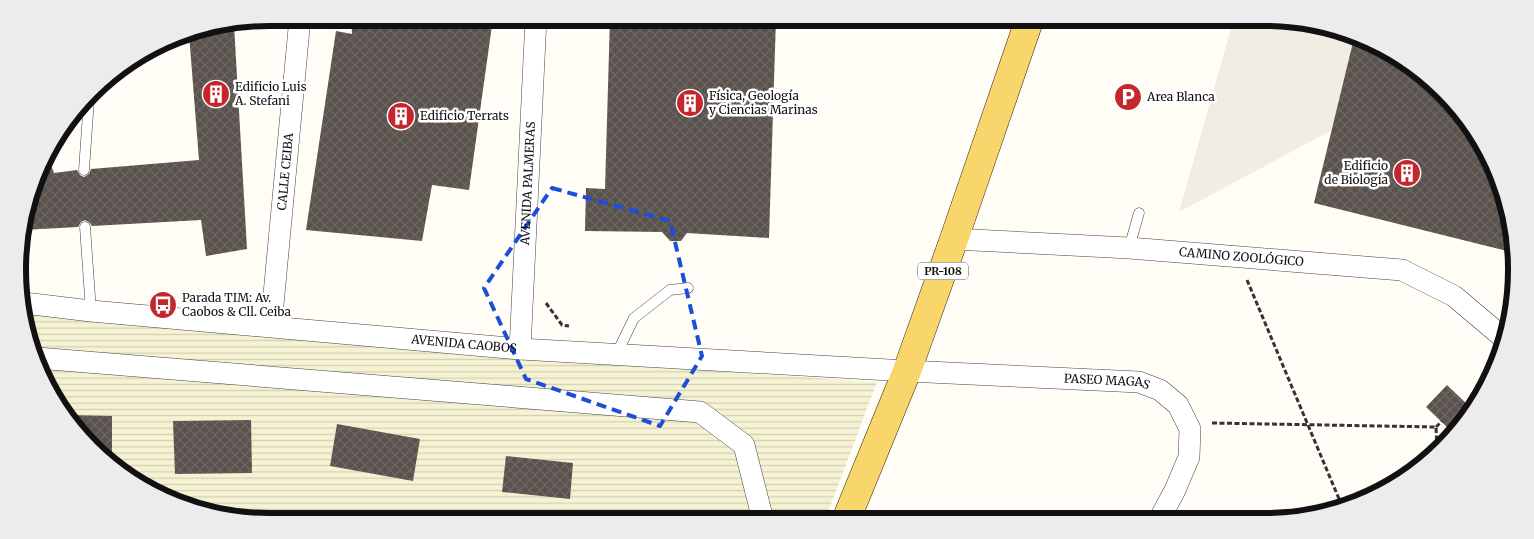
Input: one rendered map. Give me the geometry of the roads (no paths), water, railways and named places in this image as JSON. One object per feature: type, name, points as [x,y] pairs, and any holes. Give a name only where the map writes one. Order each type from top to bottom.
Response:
[{"type":"main road","name":"PR-108","points":[[849,513],[907,371],[1027,26]]},
{"type":"street","name":"CALLE CEIBA","points":[[271,326],[299,26]]},
{"type":"street","name":"AVENIDA PALMERAS","points":[[520,349],[536,26]]},
{"type":"street","name":"CAMINO ZOOLÓGICO","points":[[954,239],[1129,248],[1402,270],[1454,296],[1499,334]]},
{"type":"street","name":"AVENIDA CAOBOS","points":[[28,304],[91,311],[520,349],[907,371]]},
{"type":"street","points":[[43,359],[700,412],[744,446],[762,513]]},
{"type":"street","name":"PASEO MAGAS","points":[[907,371],[1138,382],[1160,390],[1178,405],[1190,429],[1189,457],[1163,513]]},
{"type":"lane","points":[[84,170],[87,108]]},
{"type":"lane","points":[[1129,248],[1139,213]]},
{"type":"lane","points":[[85,226],[91,311]]},
{"type":"lane","points":[[616,355],[634,318],[670,290],[688,288]]},
{"type":"place","name":"Edificio Luis A. Stefani","points":[[216,94]]},
{"type":"place","name":"Area Blanca","points":[[1128,97]]},
{"type":"place","name":"Física, Geología y Ciencias Marinas","points":[[690,103]]},
{"type":"place","name":"Edificio Terrats","points":[[401,116]]},
{"type":"place","name":"Edificio de Biología","points":[[1407,173]]},
{"type":"place","name":"Parada TIM: Av. Caobos & Cll. Ceiba","points":[[163,305]]}]
